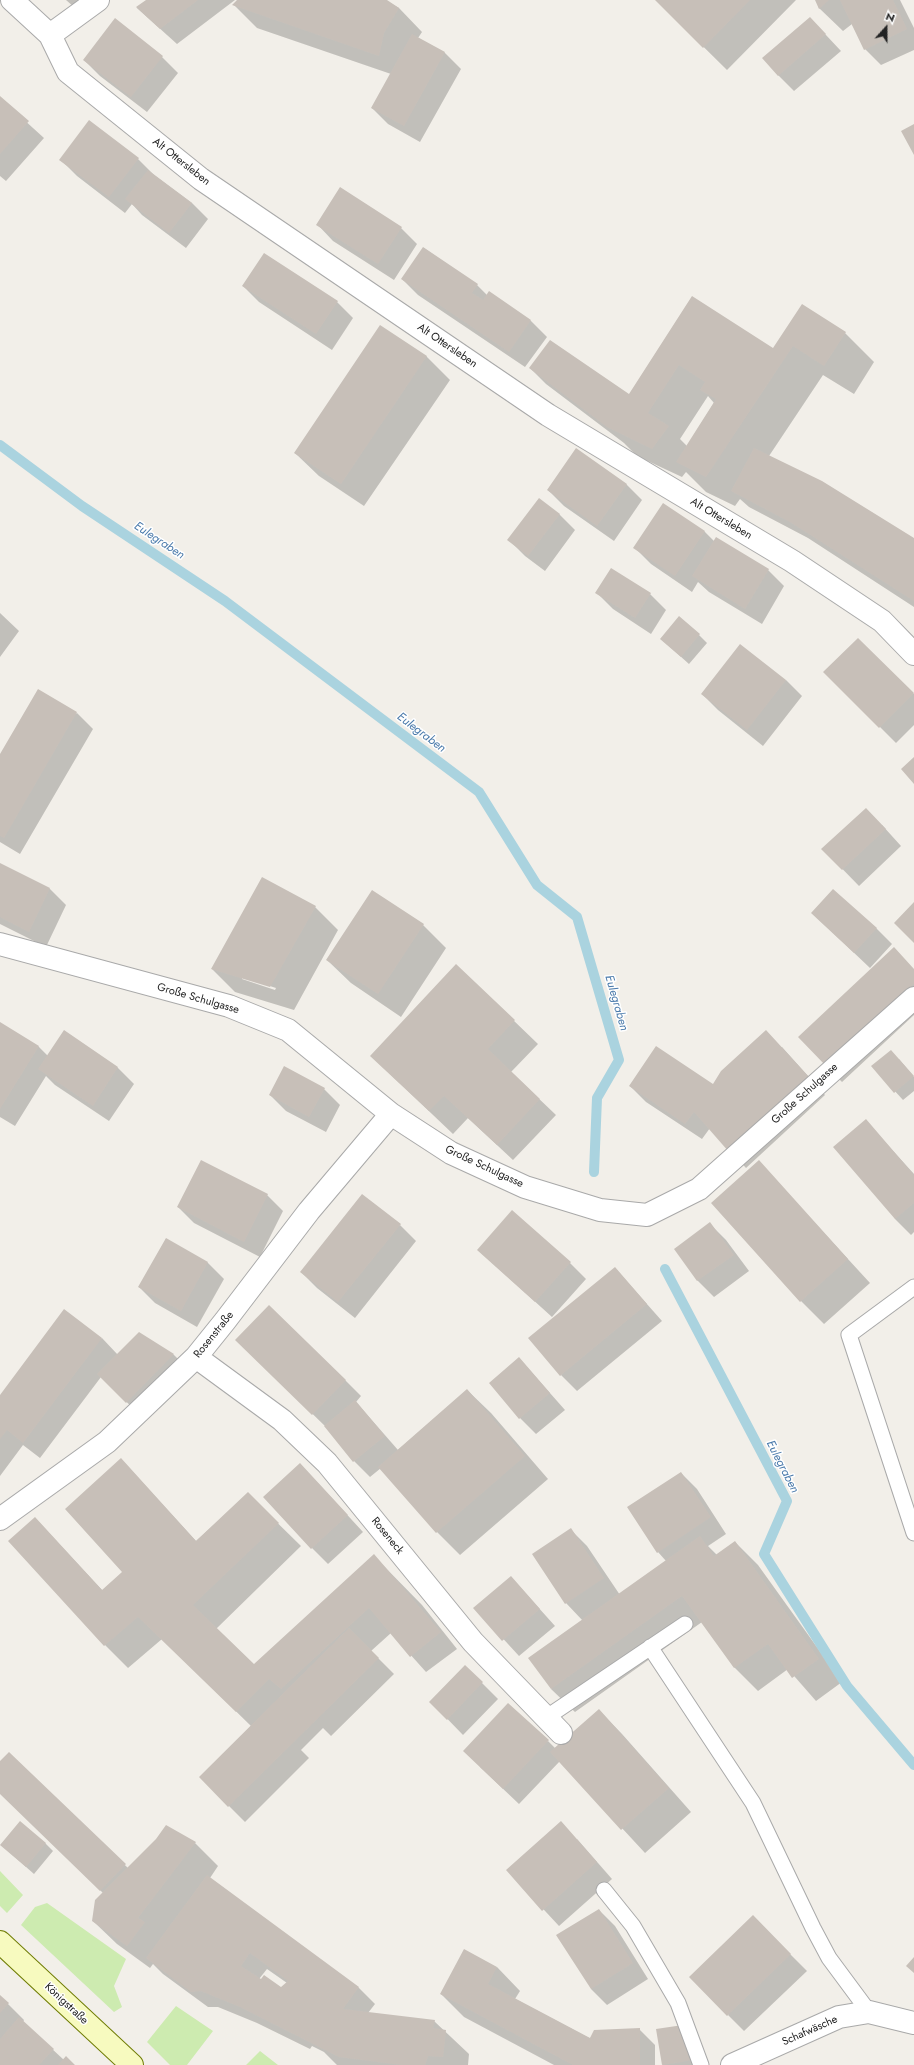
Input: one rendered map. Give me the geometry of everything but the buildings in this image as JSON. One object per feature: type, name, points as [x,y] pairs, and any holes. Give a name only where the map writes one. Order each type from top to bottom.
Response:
[{"type":"street","name":"Alt Ottersleben","points":[[12,0],[50,35],[68,72],[201,179],[548,415],[799,566],[882,622],[914,654]]},
{"type":"street","points":[[50,35],[98,0]]},
{"type":"street","name":"Große Schulgasse","points":[[0,944],[229,1006],[288,1030],[391,1114],[451,1153],[525,1187],[600,1210],[647,1215],[699,1189],[914,998]]},
{"type":"street","name":"Rosenstraße","points":[[0,1519],[107,1442],[196,1357],[309,1211],[391,1114]]},
{"type":"street","name":"Roseneck","points":[[196,1357],[282,1420],[327,1463],[473,1642],[554,1725]]},
{"type":"street","name":"Königstraße","points":[[0,1942],[132,2065]]},
{"type":"street","name":"Schafwäsche","points":[[732,2065],[839,2017],[868,2012],[914,2023]]},
{"type":"lane","points":[[914,1287],[849,1336],[914,1533]]},
{"type":"lane","points":[[554,1725],[650,1647],[685,1624]]},
{"type":"lane","points":[[650,1647],[753,1803],[829,1958],[868,2012]]},
{"type":"lane","points":[[604,1890],[633,1926],[678,2003],[701,2065]]},
{"type":"green space","points":[[0,1871],[23,1895],[7,1913],[0,1906]]},
{"type":"green space","points":[[47,1903],[126,1959],[114,1986],[122,2007],[114,2012],[21,1925],[35,1907]]},
{"type":"green space","points":[[176,2006],[213,2031],[187,2065],[170,2065],[147,2042]]},
{"type":"green space","points":[[260,2051],[278,2065],[246,2065]]},
{"type":"waterway","name":"Eulegraben","points":[[0,445],[82,506],[225,601],[479,792],[537,885],[577,917],[619,1060],[597,1098],[594,1172]]},
{"type":"waterway","name":"Eulegraben","points":[[665,1269],[787,1501],[764,1554],[847,1686],[914,1765]]}]
